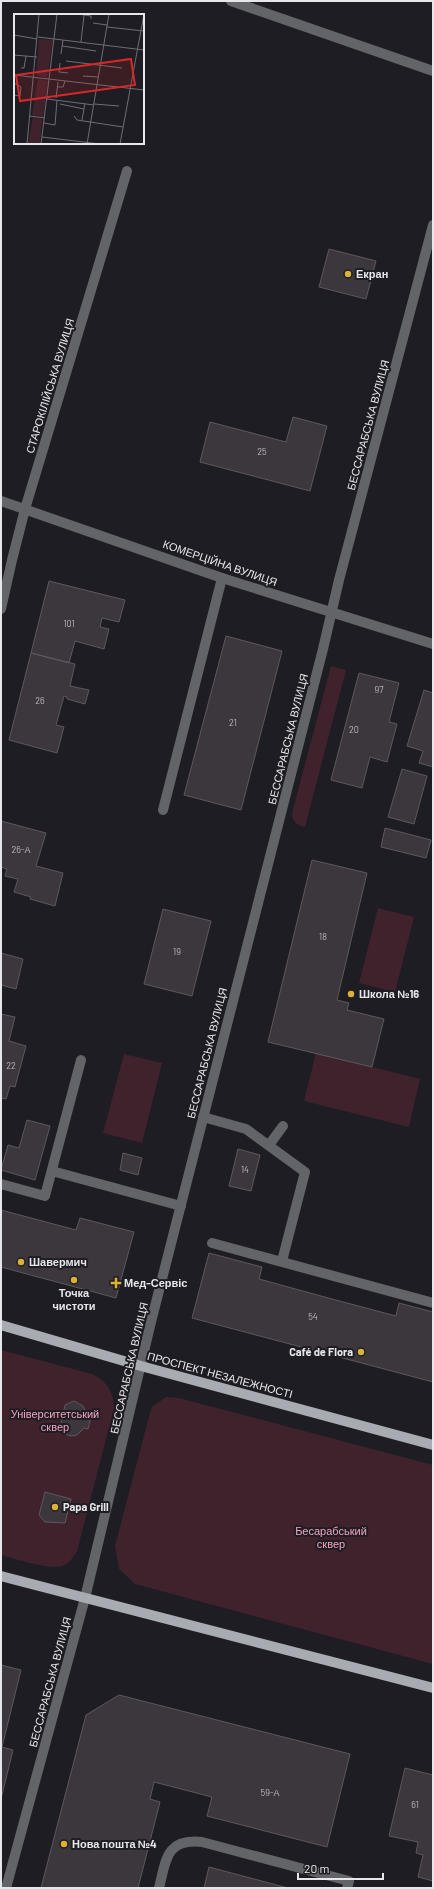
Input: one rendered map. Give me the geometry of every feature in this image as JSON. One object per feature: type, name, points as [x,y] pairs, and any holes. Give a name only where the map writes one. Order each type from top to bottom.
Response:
[{"type":"main road","name":"ПРОСПЕКТ НЕЗАЛЕЖНОСТІ","points":[[1,1325],[142,1366],[433,1445]]},
{"type":"main road","points":[[1,1576],[433,1688]]},
{"type":"street","points":[[230,1],[433,71]]},
{"type":"street","name":"СТАРОКІЛІЙСЬКА ВУЛИЦЯ","points":[[1,609],[25,509],[127,171]]},
{"type":"street","name":"БЕССАРАБСЬКА ВУЛИЦЯ","points":[[6,1888],[85,1598],[203,1117],[433,225]]},
{"type":"street","name":"КОМЕРЦІЙНА ВУЛИЦЯ","points":[[1,501],[222,578],[433,644]]},
{"type":"street","points":[[163,810],[222,578]]},
{"type":"street","points":[[1,1184],[45,1196],[81,1060]]},
{"type":"street","points":[[203,1117],[246,1129],[305,1172],[282,1261]]},
{"type":"street","points":[[269,1145],[284,1126]]},
{"type":"street","points":[[52,1171],[181,1206]]},
{"type":"street","points":[[212,1243],[433,1303]]},
{"type":"street","points":[[159,1888],[166,1859],[174,1847],[187,1841],[202,1842],[348,1884]]},
{"type":"green space","points":[[331,666],[346,670],[305,827],[296,823],[293,819],[292,813]]},
{"type":"green space","points":[[378,908],[414,917],[395,992],[359,983]]},
{"type":"green space","points":[[316,1053],[420,1079],[409,1127],[304,1101]]},
{"type":"green space","points":[[124,1054],[162,1063],[142,1143],[103,1133]]},
{"type":"green space","name":"Університетський сквер","points":[[1,1350],[92,1374],[105,1383],[113,1397],[114,1408],[77,1551],[69,1562],[62,1566],[49,1567],[1,1555]]},
{"type":"green space","name":"Бесарабський сквер","points":[[166,1397],[179,1398],[433,1465],[433,1664],[135,1584],[119,1569],[115,1546],[150,1413],[152,1407]]},
{"type":"building","name":"Екран","points":[[329,249],[376,261],[366,299],[319,287]]},
{"type":"building","points":[[293,417],[327,426],[310,491],[200,462],[210,422],[286,442]]},
{"type":"building","points":[[49,581],[125,600],[119,622],[102,618],[100,627],[109,629],[104,649],[75,641],[69,663],[31,653]]},
{"type":"building","points":[[226,636],[282,651],[241,810],[184,795]]},
{"type":"building","points":[[31,653],[75,664],[70,686],[89,690],[85,704],[67,699],[67,697],[64,696],[56,725],[64,727],[57,753],[9,740]]},
{"type":"building","points":[[359,673],[399,683],[389,722],[397,724],[387,762],[370,757],[362,788],[331,780]]},
{"type":"building","points":[[424,690],[433,693],[433,767],[419,763],[423,751],[407,746]]},
{"type":"building","points":[[402,769],[427,776],[414,824],[388,817]]},
{"type":"building","points":[[1,821],[46,833],[36,866],[63,873],[55,906],[30,899],[31,897],[14,892],[18,879],[5,876],[7,869],[1,867]]},
{"type":"building","points":[[385,828],[431,840],[426,858],[381,847]]},
{"type":"building","points":[[312,860],[367,873],[337,1000],[349,1003],[347,1010],[384,1019],[372,1067],[268,1042]]},
{"type":"building","points":[[163,909],[211,921],[192,996],[144,984]]},
{"type":"building","points":[[1,953],[23,959],[16,989],[1,985]]},
{"type":"building","points":[[1,1014],[15,1017],[9,1041],[26,1046],[15,1087],[10,1086],[6,1099],[1,1098]]},
{"type":"building","points":[[27,1120],[50,1126],[35,1180],[1,1170],[8,1145],[19,1148]]},
{"type":"building","points":[[238,1149],[260,1155],[251,1191],[229,1186]]},
{"type":"building","points":[[123,1153],[142,1158],[138,1175],[120,1170]]},
{"type":"building","points":[[1,1210],[76,1230],[80,1218],[134,1232],[116,1298],[1,1267]]},
{"type":"building","points":[[209,1253],[262,1267],[259,1279],[396,1316],[399,1303],[433,1312],[433,1382],[192,1318]]},
{"type":"building","points":[[74,1401],[83,1406],[87,1415],[91,1416],[88,1429],[84,1428],[77,1435],[72,1436],[67,1435],[60,1428],[65,1405]]},
{"type":"building","name":"Papa Grill","points":[[45,1492],[71,1499],[65,1523],[45,1522],[39,1515]]},
{"type":"building","points":[[1,1665],[21,1670],[2,1747],[13,1750],[1,1799]]},
{"type":"building","points":[[119,1695],[350,1754],[327,1847],[207,1816],[212,1797],[154,1782],[150,1799],[160,1802],[138,1888],[41,1888],[86,1715]]},
{"type":"building","points":[[405,1768],[433,1775],[433,1881],[418,1877],[423,1855],[416,1853],[418,1842],[389,1836]]},
{"type":"building","points":[[209,1867],[288,1888],[204,1888]]},
{"type":"place","name":"Екран","points":[[348,274]]},
{"type":"place","name":"Школа №16","points":[[351,994]]},
{"type":"place","name":"Шавермич","points":[[21,1262]]},
{"type":"place","name":"Точка чистоти","points":[[74,1280]]},
{"type":"place","name":"Мед-Сервіс","points":[[116,1283]]},
{"type":"place","name":"Café de Flora","points":[[361,1352]]},
{"type":"place","name":"Papa Grill","points":[[55,1507]]},
{"type":"place","name":"Нова пошта №4","points":[[64,1844]]}]
